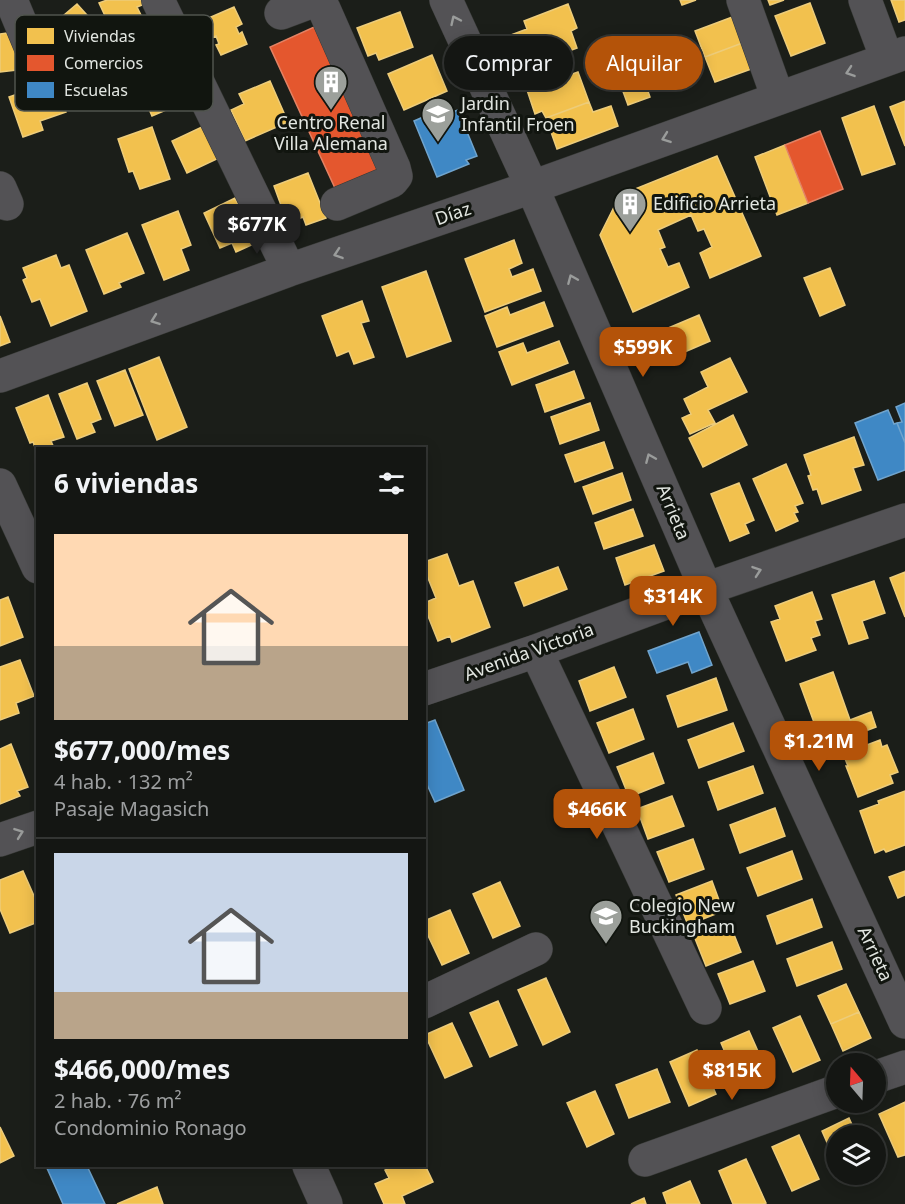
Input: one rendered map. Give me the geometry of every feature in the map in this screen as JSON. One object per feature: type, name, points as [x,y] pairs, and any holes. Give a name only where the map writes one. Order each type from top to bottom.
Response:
[{"type":"street","points":[[11,0],[17,15]]},
{"type":"street","points":[[158,0],[165,15]]},
{"type":"street","name":"Arrieta","points":[[446,0],[532,187],[706,589],[895,974],[905,1022]]},
{"type":"street","points":[[742,0],[778,98]]},
{"type":"street","points":[[865,0],[896,56]]},
{"type":"street","points":[[281,13],[313,1],[320,3],[324,9],[394,168],[396,176],[392,181],[351,198],[384,238]]},
{"type":"street","name":"Díaz","points":[[0,376],[289,270],[532,187],[896,56]]},
{"type":"street","points":[[212,111],[289,270]]},
{"type":"street","points":[[0,485],[36,563]]},
{"type":"street","name":"Avenida Victoria","points":[[426,688],[905,520]]},
{"type":"street","points":[[536,651],[705,1008]]},
{"type":"street","points":[[0,840],[36,828]]},
{"type":"street","points":[[426,1001],[536,949]]},
{"type":"street","points":[[886,1074],[905,1067]]},
{"type":"street","points":[[645,1160],[826,1095]]},
{"type":"street","points":[[309,1167],[326,1204]]},
{"type":"building: Viviendas","points":[[107,0],[146,0],[147,3],[137,7],[141,15],[105,15],[99,3]]},
{"type":"building: Viviendas","points":[[680,0],[696,0],[682,5]]},
{"type":"building: Viviendas","points":[[768,0],[784,0],[770,5]]},
{"type":"building: Viviendas","points":[[891,0],[905,0],[905,20],[899,22]]},
{"type":"building: Viviendas","points":[[810,3],[825,43],[791,56],[775,16]]},
{"type":"building: Viviendas","points":[[77,4],[87,15],[64,15]]},
{"type":"building: Viviendas","points":[[568,4],[577,28],[571,31],[573,36],[508,36],[527,29],[524,21]]},
{"type":"building: Viviendas","points":[[234,7],[242,24],[236,27],[239,34],[242,32],[247,44],[221,55],[216,45],[219,44],[216,36],[213,37],[213,16]]},
{"type":"building: Viviendas","points":[[400,12],[413,47],[379,60],[376,53],[368,56],[357,28]]},
{"type":"building: Viviendas","points":[[735,16],[745,42],[705,57],[703,36],[697,36],[695,31]]},
{"type":"building: Viviendas","points":[[15,32],[15,70],[0,72],[0,34]]},
{"type":"building: Viviendas","points":[[573,37],[577,48],[573,49]]},
{"type":"building: Viviendas","points":[[745,42],[754,68],[715,82],[705,57]]},
{"type":"building: Viviendas","points":[[432,55],[444,84],[444,90],[447,91],[404,110],[388,74]]},
{"type":"building: Viviendas","points":[[578,72],[589,102],[546,118],[542,111],[535,114],[527,90],[573,90],[573,74]]},
{"type":"building: Viviendas","points":[[270,81],[288,122],[245,141],[231,110],[244,104],[239,94]]},
{"type":"building: Viviendas","points":[[622,90],[648,90],[650,97],[628,105]]},
{"type":"building: Viviendas","points":[[15,95],[15,111],[66,112],[40,121],[43,130],[23,137],[9,97]]},
{"type":"building: Viviendas","points":[[905,101],[905,146],[890,107]]},
{"type":"building: Viviendas","points":[[589,102],[593,112],[611,106],[618,126],[557,149],[546,118]]},
{"type":"building: Viviendas","points":[[874,106],[895,164],[862,175],[842,118]]},
{"type":"building: Viviendas","points":[[150,111],[164,111],[152,116]]},
{"type":"building: Viviendas","points":[[204,126],[219,158],[187,173],[172,141]]},
{"type":"building: Viviendas","points":[[152,127],[170,179],[140,189],[133,171],[129,172],[118,139]]},
{"type":"building: Viviendas","points":[[785,145],[808,203],[777,215],[755,157]]},
{"type":"building: Viviendas","name":"Edificio Arrieta","points":[[717,156],[761,256],[710,278],[700,253],[712,247],[704,229],[698,231],[691,215],[658,230],[665,247],[660,249],[668,267],[679,263],[689,287],[633,312],[600,235],[620,195]]},
{"type":"building: Viviendas","points":[[308,173],[326,218],[306,225],[303,217],[293,221],[287,206],[282,208],[274,186]]},
{"type":"building: Viviendas","points":[[235,198],[256,243],[236,252],[232,243],[220,248],[204,213]]},
{"type":"building: Viviendas","points":[[178,211],[191,245],[181,249],[189,270],[164,280],[142,225]]},
{"type":"building: Viviendas","points":[[127,233],[144,273],[119,283],[121,287],[104,294],[86,250]]},
{"type":"building: Viviendas","points":[[514,240],[522,263],[509,269],[512,277],[533,269],[541,291],[485,312],[465,259]]},
{"type":"building: Viviendas","points":[[56,255],[61,268],[69,265],[87,311],[51,326],[40,299],[32,302],[23,280],[27,278],[23,268]]},
{"type":"building: Viviendas","points":[[830,268],[845,305],[820,316],[804,278]]},
{"type":"building: Viviendas","points":[[426,271],[451,341],[407,357],[382,287]]},
{"type":"building: Viviendas","points":[[362,301],[369,321],[361,323],[374,357],[354,364],[349,351],[337,356],[322,316]]},
{"type":"building: Viviendas","points":[[544,302],[553,326],[497,347],[485,316],[507,307],[510,315]]},
{"type":"building: Viviendas","points":[[699,315],[710,341],[659,363],[647,337]]},
{"type":"building: Viviendas","points":[[0,316],[10,342],[0,346]]},
{"type":"building: Viviendas","points":[[559,341],[568,363],[512,385],[499,352],[523,343],[527,353]]},
{"type":"building: Viviendas","points":[[159,357],[187,427],[157,440],[129,369]]},
{"type":"building: Viviendas","points":[[730,358],[747,392],[708,410],[715,423],[690,434],[682,418],[691,414],[684,399],[708,387],[701,372]]},
{"type":"building: Viviendas","points":[[125,370],[143,415],[115,426],[97,381]]},
{"type":"building: Viviendas","points":[[574,371],[584,398],[545,412],[536,385]]},
{"type":"building: Viviendas","points":[[87,383],[101,419],[91,423],[95,432],[77,439],[59,394]]},
{"type":"building: Viviendas","points":[[48,395],[64,437],[51,441],[54,447],[36,447],[36,450],[33,442],[30,443],[16,408]]},
{"type":"building: Viviendas","points":[[590,403],[599,430],[560,444],[551,417]]},
{"type":"building: Viviendas","points":[[733,415],[747,445],[703,467],[689,438]]},
{"type":"building: Viviendas","points":[[854,437],[864,465],[853,468],[861,490],[822,504],[817,489],[813,490],[804,455]]},
{"type":"building: Viviendas","points":[[604,442],[613,468],[575,482],[565,455]]},
{"type":"building: Viviendas","points":[[786,464],[803,503],[795,506],[798,512],[794,513],[798,521],[776,531],[753,479]]},
{"type":"building: Viviendas","points":[[622,473],[631,500],[593,514],[583,487]]},
{"type":"building: Viviendas","points":[[739,483],[754,520],[745,524],[749,533],[730,541],[711,494]]},
{"type":"building: Viviendas","points":[[633,509],[643,536],[604,549],[595,523]]},
{"type":"building: Viviendas","points":[[654,545],[664,571],[625,585],[616,558]]},
{"type":"building: Viviendas","points":[[447,554],[459,586],[473,581],[490,627],[452,642],[450,636],[438,641],[426,611],[426,602],[436,598],[426,573],[426,561]]},
{"type":"building: Viviendas","points":[[558,567],[567,589],[524,606],[515,583]]},
{"type":"building: Viviendas","points":[[905,572],[905,617],[890,578]]},
{"type":"building: Viviendas","points":[[874,581],[885,613],[862,621],[868,638],[849,644],[832,595]]},
{"type":"building: Viviendas","points":[[812,592],[822,619],[815,621],[820,635],[811,638],[816,650],[786,661],[771,622],[780,619],[775,606]]},
{"type":"building: Viviendas","points":[[8,597],[23,637],[0,646],[0,600]]},
{"type":"building: Viviendas","points":[[20,660],[34,696],[16,703],[19,713],[0,720],[0,667]]},
{"type":"building: Viviendas","points":[[614,667],[626,697],[590,711],[579,681]]},
{"type":"building: Viviendas","points":[[833,672],[850,720],[871,712],[876,727],[823,747],[800,684]]},
{"type":"building: Viviendas","points":[[716,678],[727,710],[678,727],[667,696]]},
{"type":"building: Viviendas","points":[[633,709],[644,739],[609,753],[597,723]]},
{"type":"building: Viviendas","points":[[733,723],[744,751],[699,768],[688,740]]},
{"type":"building: Viviendas","points":[[880,740],[882,747],[887,745],[898,772],[890,775],[893,783],[858,797],[843,754]]},
{"type":"building: Viviendas","points":[[11,744],[28,787],[17,791],[20,796],[0,804],[0,749]]},
{"type":"building: Viviendas","points":[[653,753],[664,783],[629,797],[617,767]]},
{"type":"building: Viviendas","points":[[753,766],[763,793],[718,810],[708,782]]},
{"type":"building: Viviendas","points":[[905,791],[905,845],[886,852],[884,849],[875,853],[860,811],[879,804],[878,801]]},
{"type":"building: Viviendas","points":[[672,796],[684,826],[648,839],[637,809]]},
{"type":"building: Viviendas","points":[[775,808],[785,836],[740,853],[730,825]]},
{"type":"building: Viviendas","points":[[693,839],[704,869],[669,882],[657,852]]},
{"type":"building: Viviendas","points":[[792,851],[802,879],[758,896],[747,868]]},
{"type":"building: Viviendas","points":[[23,871],[36,900],[36,923],[10,933],[0,909],[0,880]]},
{"type":"building: Viviendas","points":[[905,871],[905,895],[898,898],[889,877]]},
{"type":"building: Viviendas","points":[[712,881],[723,911],[688,925],[676,895]]},
{"type":"building: Viviendas","points":[[500,882],[520,926],[493,938],[473,894]]},
{"type":"building: Viviendas","points":[[812,899],[822,927],[777,944],[767,916]]},
{"type":"building: Viviendas","points":[[450,910],[469,953],[442,965],[426,931],[426,920]]},
{"type":"building: Viviendas","points":[[729,922],[741,952],[706,966],[694,936]]},
{"type":"building: Viviendas","points":[[832,942],[842,969],[797,986],[787,959]]},
{"type":"building: Viviendas","points":[[753,961],[765,991],[730,1004],[718,974]]},
{"type":"building: Viviendas","points":[[546,978],[570,1032],[543,1045],[518,990]]},
{"type":"building: Viviendas","points":[[846,984],[859,1012],[831,1024],[818,996]]},
{"type":"building: Viviendas","points":[[498,1001],[517,1045],[490,1057],[470,1013]]},
{"type":"building: Viviendas","points":[[859,1012],[871,1038],[843,1051],[831,1024]]},
{"type":"building: Viviendas","points":[[800,1016],[820,1060],[793,1072],[773,1028]]},
{"type":"building: Viviendas","points":[[452,1023],[472,1066],[445,1078],[426,1035]]},
{"type":"building: Viviendas","points":[[749,1031],[768,1074],[740,1087],[721,1043]]},
{"type":"building: Viviendas","points":[[697,1050],[716,1094],[689,1106],[670,1062]]},
{"type":"building: Viviendas","points":[[657,1069],[670,1102],[629,1118],[616,1085]]},
{"type":"building: Viviendas","points":[[595,1091],[614,1134],[587,1147],[567,1103]]},
{"type":"building: Viviendas","points":[[905,1102],[905,1155],[898,1157],[886,1125],[884,1125],[879,1114],[886,1113],[886,1111]]},
{"type":"building: Viviendas","points":[[849,1118],[852,1125],[834,1125]]},
{"type":"building: Viviendas","points":[[0,1127],[14,1156],[0,1163]]},
{"type":"building: Viviendas","points":[[799,1135],[819,1179],[792,1191],[772,1147]]},
{"type":"building: Viviendas","points":[[746,1159],[766,1203],[733,1204],[719,1171]]},
{"type":"building: Viviendas","points":[[392,1167],[426,1167],[433,1182],[402,1196],[405,1204],[384,1204],[375,1184],[389,1178],[385,1170]]},
{"type":"building: Viviendas","points":[[690,1181],[700,1204],[667,1204],[663,1193]]},
{"type":"building: Viviendas","points":[[157,1187],[163,1204],[117,1204]]},
{"type":"building: Viviendas","points":[[644,1198],[646,1204],[631,1204]]},
{"type":"building: Comercios","name":"Centro Renal Villa Alemana","points":[[323,23],[393,175],[340,199],[270,47]]},
{"type":"building: Comercios","points":[[820,131],[843,189],[808,203],[785,145]]},
{"type":"building: Escuelas","points":[[444,108],[447,114],[458,110],[477,156],[466,160],[469,164],[437,177],[414,121]]},
{"type":"building: Escuelas","points":[[905,403],[905,443],[897,423],[902,422],[896,407]]},
{"type":"building: Escuelas","points":[[888,410],[894,424],[897,423],[905,443],[905,470],[878,480],[855,423]]},
{"type":"building: Escuelas","points":[[699,632],[712,665],[692,673],[688,662],[657,673],[648,651]]},
{"type":"building: Escuelas","points":[[435,720],[464,790],[435,802],[426,782],[426,723]]},
{"type":"building: Escuelas","points":[[46,1167],[87,1167],[105,1204],[63,1204]]},
{"type":"place","name":"Centro Renal Villa Alemana","points":[[331,111]]},
{"type":"place","name":"Jardin Infantil Froen","points":[[438,143]]},
{"type":"place","name":"Edificio Arrieta","points":[[630,233]]},
{"type":"place","name":"Colegio New Buckingham","points":[[606,945]]}]
